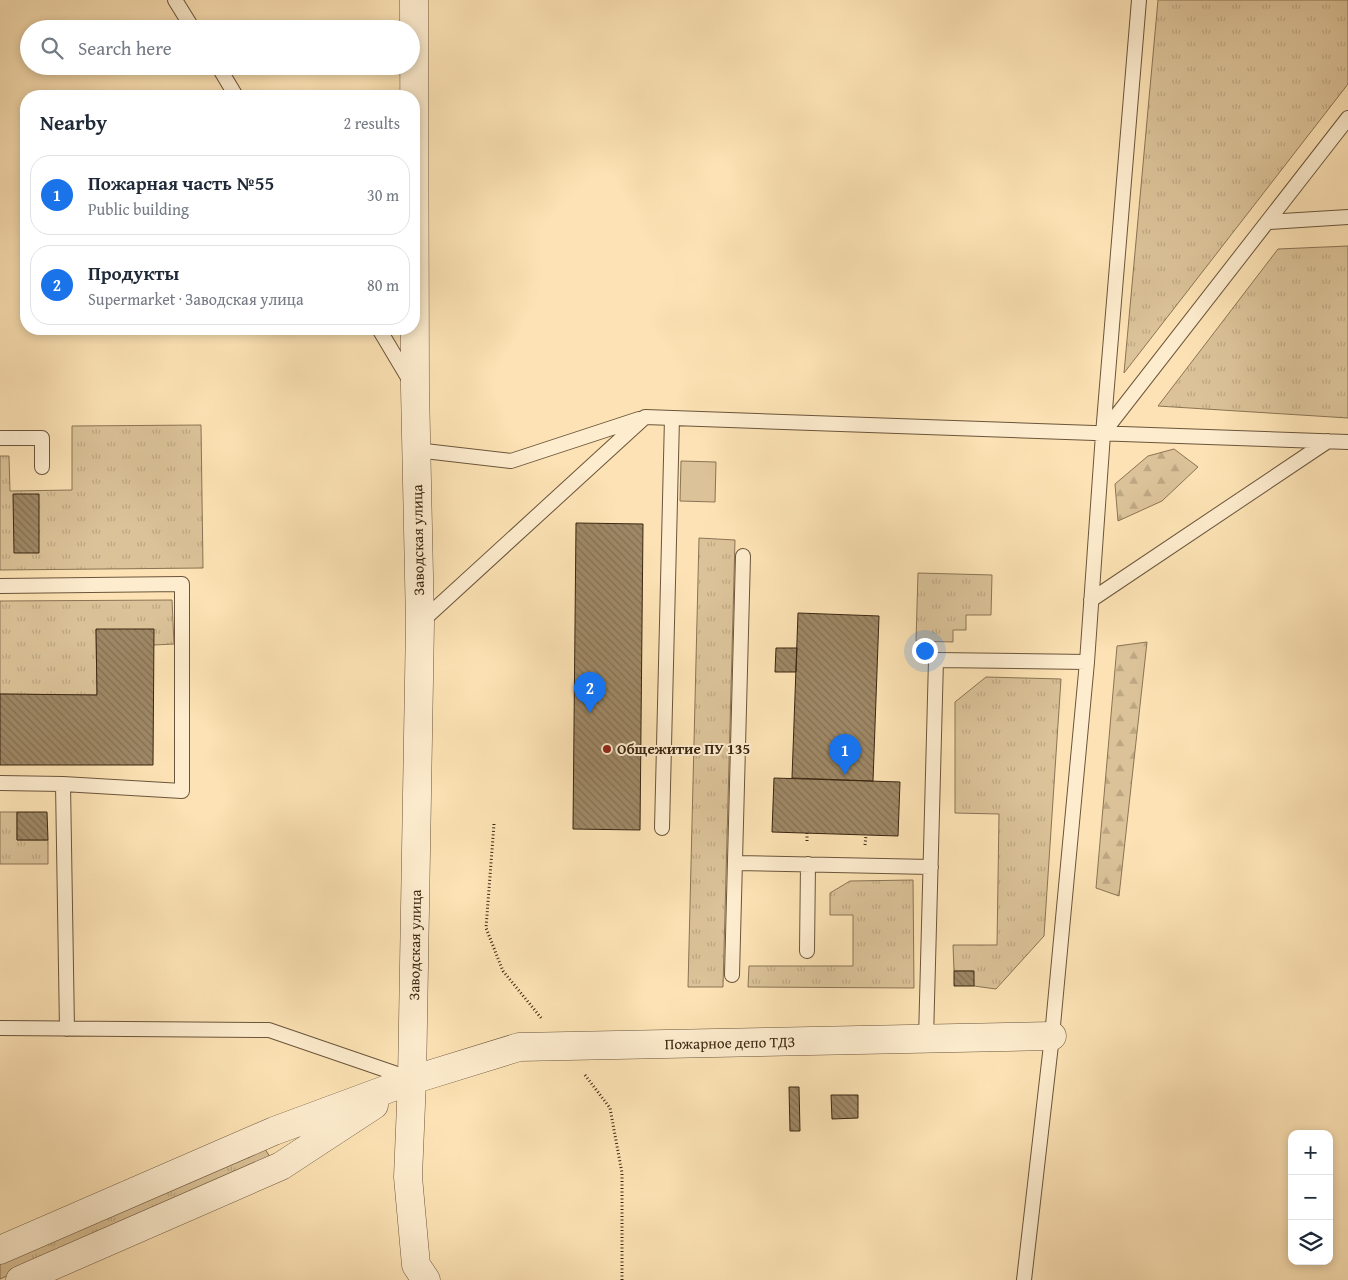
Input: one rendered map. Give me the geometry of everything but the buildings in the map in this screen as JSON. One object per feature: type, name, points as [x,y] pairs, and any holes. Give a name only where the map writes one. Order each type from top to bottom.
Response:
[{"type":"street","name":"Заводская улица","points":[[414,0],[414,20]]},
{"type":"street","name":"Заводская улица","points":[[414,75],[414,90]]},
{"type":"street","name":"Заводская улица","points":[[415,335],[420,623],[412,1080],[408,1177],[416,1265],[426,1280]]},
{"type":"street","name":"Пожарное депо ТДЗ","points":[[412,1080],[519,1048],[1052,1036]]},
{"type":"street","points":[[0,1250],[274,1131],[412,1080]]},
{"type":"street","points":[[20,1280],[281,1166],[412,1080]]},
{"type":"lane","points":[[175,0],[188,20]]},
{"type":"lane","points":[[1024,1280],[1052,1036],[1087,662],[1103,434],[1139,0]]},
{"type":"lane","points":[[223,75],[232,90]]},
{"type":"lane","points":[[1103,434],[1348,118]]},
{"type":"lane","points":[[1268,222],[1348,217]]},
{"type":"lane","points":[[383,335],[415,388]]},
{"type":"lane","points":[[420,623],[645,417]]},
{"type":"lane","points":[[416,450],[511,461],[645,417],[1348,442]]},
{"type":"lane","points":[[662,828],[672,418]]},
{"type":"lane","points":[[0,438],[42,438],[42,467]]},
{"type":"lane","points":[[1091,600],[1328,441]]},
{"type":"lane","points":[[732,975],[743,556]]},
{"type":"lane","points":[[0,586],[182,584],[182,791],[64,784],[0,783]]},
{"type":"lane","points":[[926,1039],[936,660],[1087,662]]},
{"type":"lane","points":[[64,784],[67,1029]]},
{"type":"lane","points":[[735,863],[931,867]]},
{"type":"lane","points":[[807,951],[808,864]]},
{"type":"lane","points":[[0,1028],[269,1030],[412,1080]]},
{"type":"green space","points":[[1158,0],[1348,0],[1348,84],[1124,373]]},
{"type":"green space","points":[[1348,246],[1348,418],[1158,406],[1278,249]]},
{"type":"green space","points":[[201,425],[203,568],[0,570],[0,456],[9,456],[10,491],[72,490],[72,426]]},
{"type":"green space","points":[[1174,449],[1198,467],[1162,501],[1118,521],[1115,484],[1148,456]]},
{"type":"green space","points":[[681,461],[716,462],[715,502],[680,501]]},
{"type":"green space","points":[[699,538],[735,540],[723,987],[688,987]]},
{"type":"green space","points":[[918,573],[992,575],[991,615],[966,615],[966,630],[953,630],[953,642],[916,641]]},
{"type":"green space","points":[[172,600],[174,644],[154,645],[96,630],[97,695],[0,694],[0,601]]},
{"type":"green space","points":[[1147,642],[1119,896],[1096,888],[1117,646]]},
{"type":"green space","points":[[986,677],[1061,679],[1044,936],[996,989],[974,986],[973,971],[954,971],[953,945],[997,945],[999,814],[955,813],[955,702]]},
{"type":"green space","points":[[0,812],[17,812],[17,840],[48,840],[48,864],[0,864]]},
{"type":"green space","points":[[913,880],[914,988],[748,987],[749,966],[853,966],[853,915],[830,915],[830,893],[850,881]]},
{"type":"green space","points":[[263,1146],[272,1160],[0,1279],[0,1261]]},
{"type":"place","name":"Продукты","points":[[590,713]]},
{"type":"place","name":"Общежитие ПУ 135","points":[[607,749]]},
{"type":"place","name":"Пожарная часть №55","points":[[845,775]]}]
